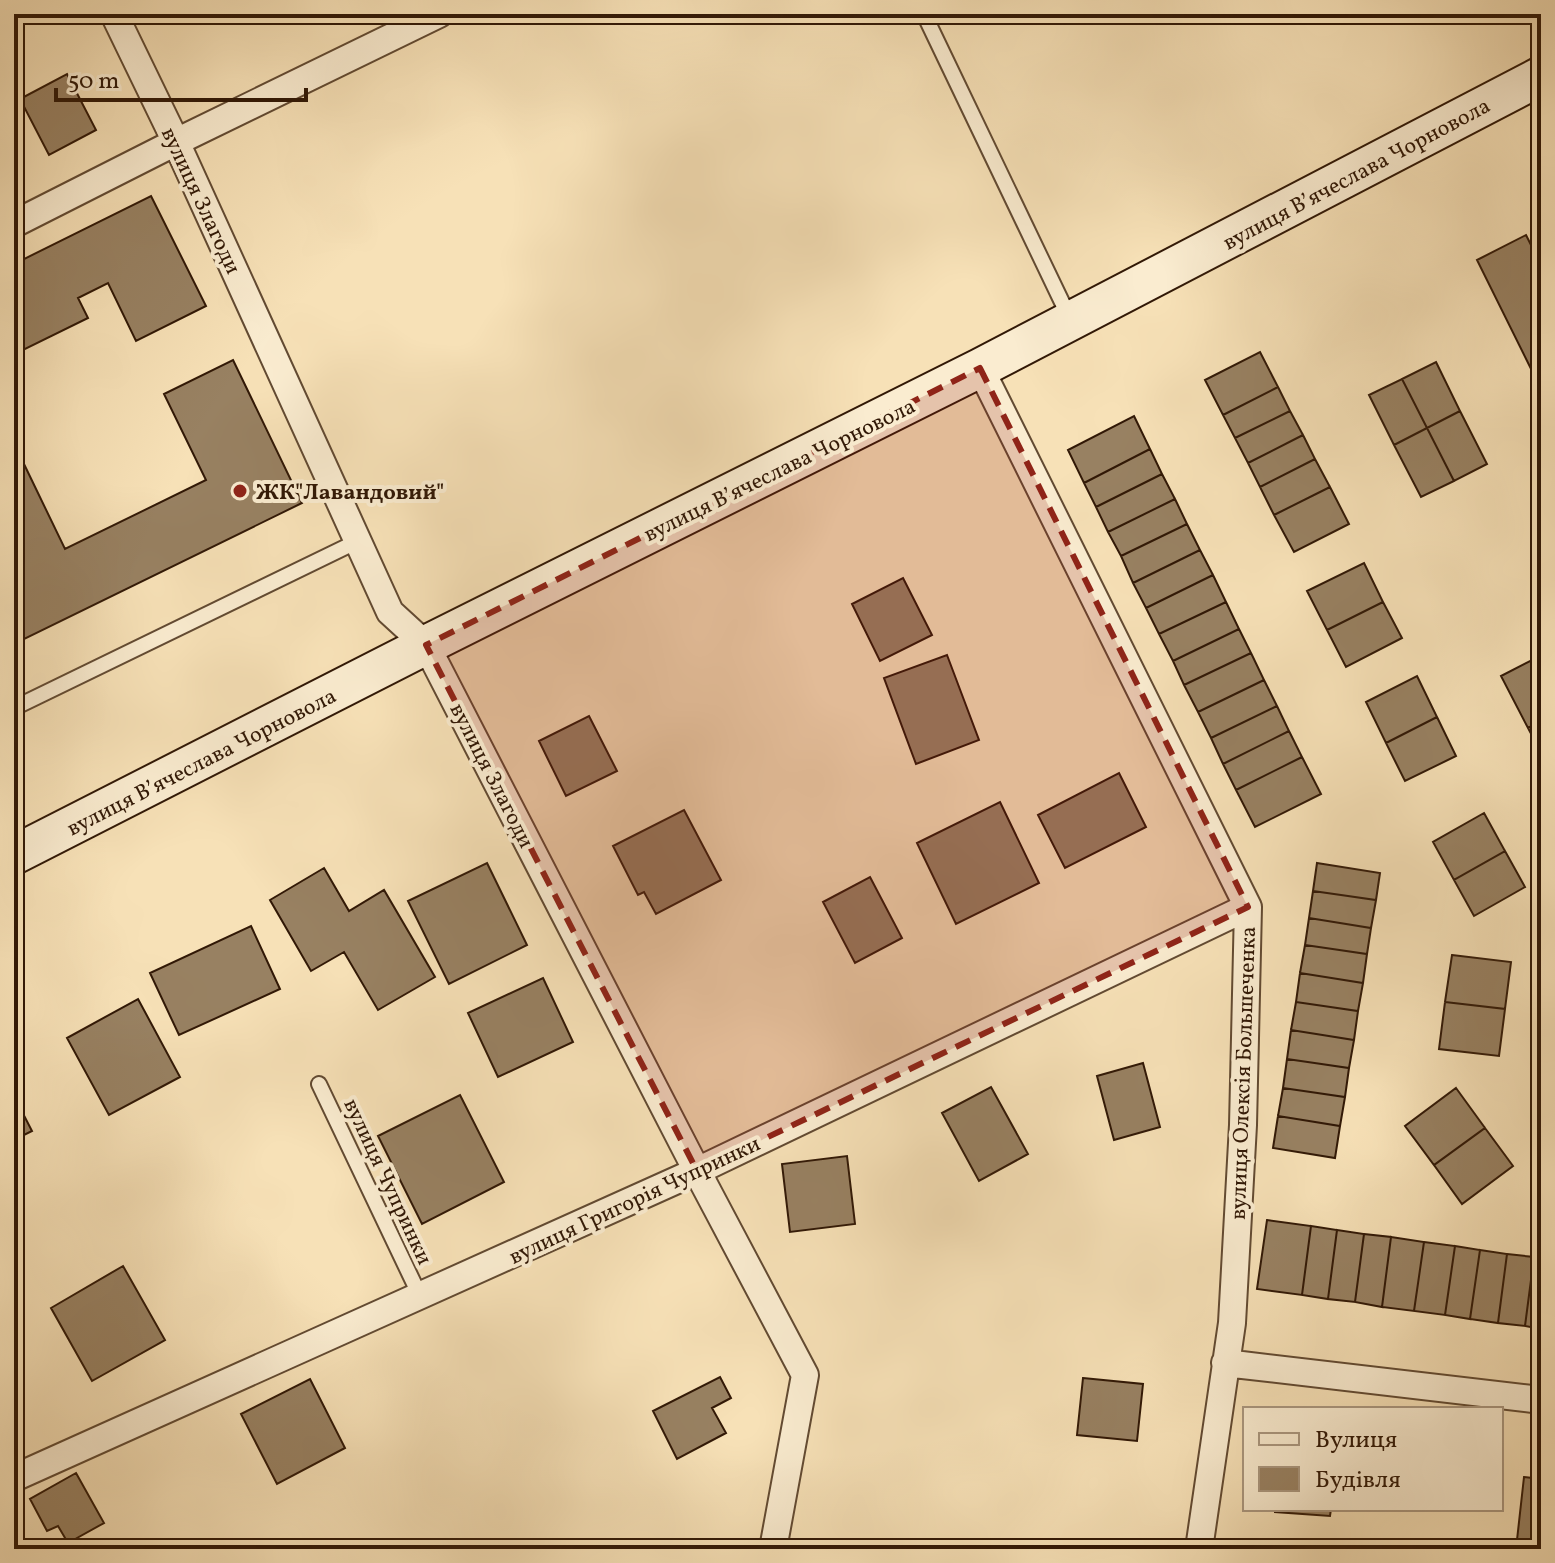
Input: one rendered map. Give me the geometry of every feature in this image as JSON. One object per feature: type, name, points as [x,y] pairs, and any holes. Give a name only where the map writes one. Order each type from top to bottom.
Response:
[{"type":"street","name":"вулиця Злагоди","points":[[114,14],[176,142],[390,612],[426,645],[805,1375],[773,1549]]},
{"type":"street","points":[[14,224],[439,14]]},
{"type":"street","name":"вулиця Вʼячеслава Чорновола","points":[[14,855],[980,368],[1541,76]]},
{"type":"street","name":"вулиця Олексія Большеченка","points":[[980,368],[1248,907],[1243,1125],[1232,1323],[1199,1549]]},
{"type":"street","name":"вулиця Григорія Чупринки","points":[[14,1478],[697,1171],[1248,907]]},
{"type":"street","points":[[1225,1363],[1541,1400]]},
{"type":"lane","points":[[924,14],[1071,321]]},
{"type":"lane","points":[[14,708],[358,541]]},
{"type":"lane","name":"вулиця Чупринки","points":[[319,1084],[420,1296]]},
{"type":"highlighted area","points":[[980,368],[1248,907],[697,1171],[426,645]]},
{"type":"building","points":[[67,74],[96,130],[49,155],[20,99]]},
{"type":"building","points":[[151,196],[206,306],[136,341],[108,283],[78,298],[88,318],[21,351],[14,337],[14,264]]},
{"type":"building","points":[[1526,235],[1541,265],[1541,389],[1477,260]]},
{"type":"building","points":[[1260,352],[1278,387],[1223,415],[1205,380]]},
{"type":"building","name":"ЖК\"Лавандовий\"","points":[[233,360],[302,503],[14,644],[14,467],[23,462],[65,549],[206,480],[164,394]]},
{"type":"building","points":[[1436,362],[1460,411],[1427,428],[1402,379]]},
{"type":"building","points":[[1402,379],[1427,428],[1394,445],[1369,395]]},
{"type":"building","points":[[1278,387],[1290,411],[1235,438],[1223,415]]},
{"type":"building","points":[[1290,411],[1303,435],[1248,463],[1235,438]]},
{"type":"building","points":[[1460,411],[1487,464],[1454,481],[1427,428]]},
{"type":"building","points":[[1134,416],[1150,449],[1084,483],[1068,450]]},
{"type":"building","points":[[1427,428],[1454,481],[1421,497],[1394,445]]},
{"type":"building","points":[[1303,435],[1315,459],[1260,487],[1248,463]]},
{"type":"building","points":[[1150,449],[1162,474],[1096,507],[1084,483]]},
{"type":"building","points":[[1315,459],[1330,487],[1274,515],[1260,487]]},
{"type":"building","points":[[1162,474],[1175,499],[1108,532],[1096,507]]},
{"type":"building","points":[[1330,487],[1349,524],[1294,552],[1274,515]]},
{"type":"building","points":[[1175,499],[1187,524],[1121,556],[1108,532]]},
{"type":"building","points":[[1187,524],[1200,550],[1133,583],[1121,556]]},
{"type":"building","points":[[1200,550],[1213,575],[1146,608],[1133,583]]},
{"type":"building","points":[[1364,563],[1383,602],[1327,630],[1307,591]]},
{"type":"building","points":[[1213,575],[1226,602],[1159,634],[1146,608]]},
{"type":"building","points":[[903,578],[932,635],[880,661],[852,604]]},
{"type":"building","points":[[1226,602],[1239,629],[1173,661],[1159,634]]},
{"type":"building","points":[[1383,602],[1402,638],[1346,667],[1327,630]]},
{"type":"building","points":[[1239,629],[1251,653],[1184,685],[1173,661]]},
{"type":"building","points":[[1251,653],[1264,680],[1198,712],[1184,685]]},
{"type":"building","points":[[947,655],[979,740],[916,764],[884,678]]},
{"type":"building","points":[[1540,656],[1541,721],[1528,728],[1501,676]]},
{"type":"building","points":[[1417,676],[1437,717],[1386,743],[1366,702]]},
{"type":"building","points":[[1264,680],[1277,706],[1211,738],[1198,712]]},
{"type":"building","points":[[1277,706],[1289,731],[1223,764],[1211,738]]},
{"type":"building","points":[[589,716],[617,771],[566,796],[539,741]]},
{"type":"building","points":[[1437,717],[1456,756],[1405,781],[1386,743]]},
{"type":"building","points":[[1541,721],[1541,753],[1528,728]]},
{"type":"building","points":[[1289,731],[1302,757],[1236,790],[1223,764]]},
{"type":"building","points":[[1302,757],[1321,794],[1255,827],[1236,790]]},
{"type":"building","points":[[1119,773],[1146,827],[1065,868],[1038,815]]},
{"type":"building","points":[[1000,802],[1039,883],[956,924],[917,843]]},
{"type":"building","points":[[684,810],[721,880],[656,914],[644,892],[638,895],[613,846]]},
{"type":"building","points":[[1484,813],[1505,851],[1454,880],[1433,842]]},
{"type":"building","points":[[1505,851],[1525,887],[1474,916],[1454,880]]},
{"type":"building","points":[[487,863],[527,945],[449,984],[408,901]]},
{"type":"building","points":[[1317,863],[1380,873],[1376,900],[1313,891]]},
{"type":"building","points":[[324,868],[349,911],[384,890],[435,977],[378,1010],[344,952],[311,971],[270,900]]},
{"type":"building","points":[[870,877],[902,938],[855,963],[823,902]]},
{"type":"building","points":[[1313,891],[1376,900],[1371,928],[1309,918]]},
{"type":"building","points":[[1309,918],[1371,928],[1367,954],[1305,945]]},
{"type":"building","points":[[251,926],[280,989],[179,1035],[150,973]]},
{"type":"building","points":[[1305,945],[1367,954],[1363,983],[1300,973]]},
{"type":"building","points":[[1452,955],[1511,962],[1505,1009],[1445,1002]]},
{"type":"building","points":[[1300,973],[1363,983],[1358,1011],[1296,1002]]},
{"type":"building","points":[[543,978],[573,1042],[498,1077],[468,1013]]},
{"type":"building","points":[[138,999],[180,1077],[109,1115],[67,1038]]},
{"type":"building","points":[[1296,1002],[1358,1011],[1354,1040],[1291,1030]]},
{"type":"building","points":[[1445,1002],[1505,1009],[1499,1056],[1439,1049]]},
{"type":"building","points":[[1291,1030],[1354,1040],[1349,1068],[1287,1059]]},
{"type":"building","points":[[1287,1059],[1349,1068],[1345,1097],[1283,1088]]},
{"type":"building","points":[[1143,1063],[1160,1127],[1114,1140],[1097,1076]]},
{"type":"building","points":[[991,1087],[1028,1154],[979,1181],[942,1113]]},
{"type":"building","points":[[1283,1088],[1345,1097],[1340,1126],[1278,1116]]},
{"type":"building","points":[[1456,1088],[1485,1128],[1434,1165],[1405,1126]]},
{"type":"building","points":[[460,1095],[504,1182],[422,1224],[378,1136]]},
{"type":"building","points":[[14,1096],[32,1131],[14,1140]]},
{"type":"building","points":[[1278,1116],[1340,1126],[1335,1158],[1273,1148]]},
{"type":"building","points":[[1485,1128],[1513,1166],[1462,1204],[1434,1165]]},
{"type":"building","points":[[847,1156],[855,1224],[790,1232],[782,1164]]},
{"type":"building","points":[[1541,1159],[1541,1202],[1536,1201]]},
{"type":"building","points":[[1267,1220],[1311,1226],[1302,1295],[1257,1289]]},
{"type":"building","points":[[1311,1226],[1337,1230],[1328,1299],[1302,1295]]},
{"type":"building","points":[[1337,1230],[1364,1234],[1355,1302],[1328,1299]]},
{"type":"building","points":[[1364,1234],[1391,1237],[1382,1307],[1355,1302]]},
{"type":"building","points":[[1391,1237],[1424,1242],[1414,1311],[1382,1307]]},
{"type":"building","points":[[1424,1242],[1455,1246],[1445,1315],[1414,1311]]},
{"type":"building","points":[[1455,1246],[1480,1250],[1470,1319],[1445,1315]]},
{"type":"building","points":[[1480,1250],[1507,1254],[1498,1323],[1470,1319]]},
{"type":"building","points":[[1507,1254],[1534,1257],[1525,1326],[1498,1323]]},
{"type":"building","points":[[1534,1257],[1541,1258],[1541,1329],[1525,1326]]},
{"type":"building","points":[[123,1266],[165,1340],[92,1381],[51,1308]]},
{"type":"building","points":[[720,1377],[731,1398],[712,1408],[726,1433],[677,1459],[653,1411]]},
{"type":"building","points":[[1083,1378],[1143,1384],[1137,1441],[1077,1435]]},
{"type":"building","points":[[310,1379],[345,1448],[277,1484],[241,1414]]},
{"type":"building","points":[[76,1473],[104,1523],[68,1543],[58,1526],[47,1531],[30,1499]]},
{"type":"building","points":[[1524,1477],[1541,1479],[1541,1542],[1517,1540]]},
{"type":"building","points":[[1275,1511],[1331,1511],[1330,1516]]},
{"type":"place","name":"ЖК\"Лавандовий\"","points":[[240,491]]}]
